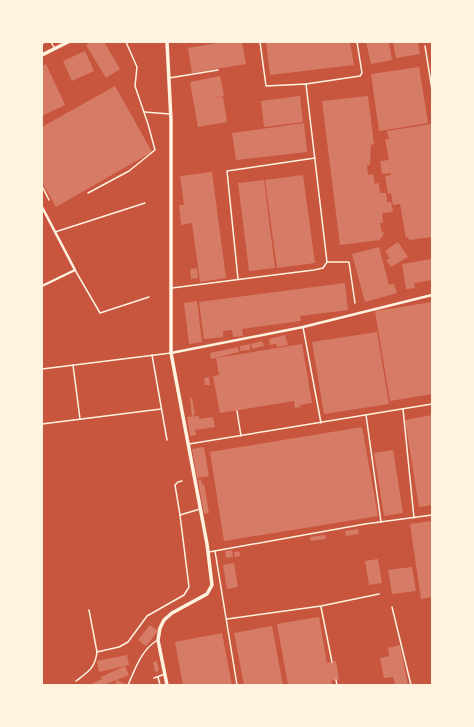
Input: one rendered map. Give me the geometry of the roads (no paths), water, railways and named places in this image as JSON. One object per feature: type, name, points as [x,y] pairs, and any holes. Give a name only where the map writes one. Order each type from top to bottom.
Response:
[{"type":"street","points":[[42,55],[68,42]]},
{"type":"street","points":[[167,42],[171,114],[171,353],[208,552],[212,588],[207,594],[172,613],[164,620],[160,628],[158,640],[167,685]]},
{"type":"street","points":[[42,207],[74,270],[42,286]]},
{"type":"street","points":[[171,353],[303,327],[432,295]]},
{"type":"lane","points":[[51,42],[54,49]]},
{"type":"lane","points":[[88,193],[129,171],[154,152],[154,145],[135,86],[137,67],[126,42]]},
{"type":"lane","points":[[260,42],[266,86],[306,84],[360,76],[362,73],[357,42]]},
{"type":"lane","points":[[425,46],[432,90]]},
{"type":"lane","points":[[169,78],[218,70]]},
{"type":"lane","points":[[171,288],[191,287],[238,279],[314,270],[323,268],[327,262],[306,84]]},
{"type":"lane","points":[[144,112],[171,114]]},
{"type":"lane","points":[[238,279],[227,172],[315,158]]},
{"type":"lane","points":[[42,186],[49,200]]},
{"type":"lane","points":[[55,232],[145,203]]},
{"type":"lane","points":[[327,262],[349,262],[355,303]]},
{"type":"lane","points":[[74,270],[100,313],[149,297]]},
{"type":"lane","points":[[303,327],[321,423]]},
{"type":"lane","points":[[42,368],[171,353]]},
{"type":"lane","points":[[152,356],[160,409],[167,440]]},
{"type":"lane","points":[[73,365],[80,419]]},
{"type":"lane","points":[[188,445],[432,404]]},
{"type":"lane","points":[[42,424],[160,409]]},
{"type":"lane","points":[[403,409],[414,518]]},
{"type":"lane","points":[[237,411],[241,436]]},
{"type":"lane","points":[[366,415],[382,522]]},
{"type":"lane","points":[[97,652],[120,647],[128,642],[147,616],[184,595],[188,590],[189,587],[175,485],[182,481]]},
{"type":"lane","points":[[180,516],[200,509]]},
{"type":"lane","points":[[208,552],[382,522],[432,515]]},
{"type":"lane","points":[[214,551],[227,619],[226,629],[237,685]]},
{"type":"lane","points":[[227,619],[321,606],[379,594]]},
{"type":"lane","points":[[321,606],[332,662]]},
{"type":"lane","points":[[392,607],[410,685]]},
{"type":"lane","points":[[76,681],[90,671],[96,663],[97,652],[88,610]]},
{"type":"lane","points":[[128,685],[144,652],[158,640]]},
{"type":"lane","points":[[154,678],[165,674]]},
{"type":"lane","points":[[158,677],[160,685]]},
{"type":"lane","points":[[336,680],[337,685]]}]
